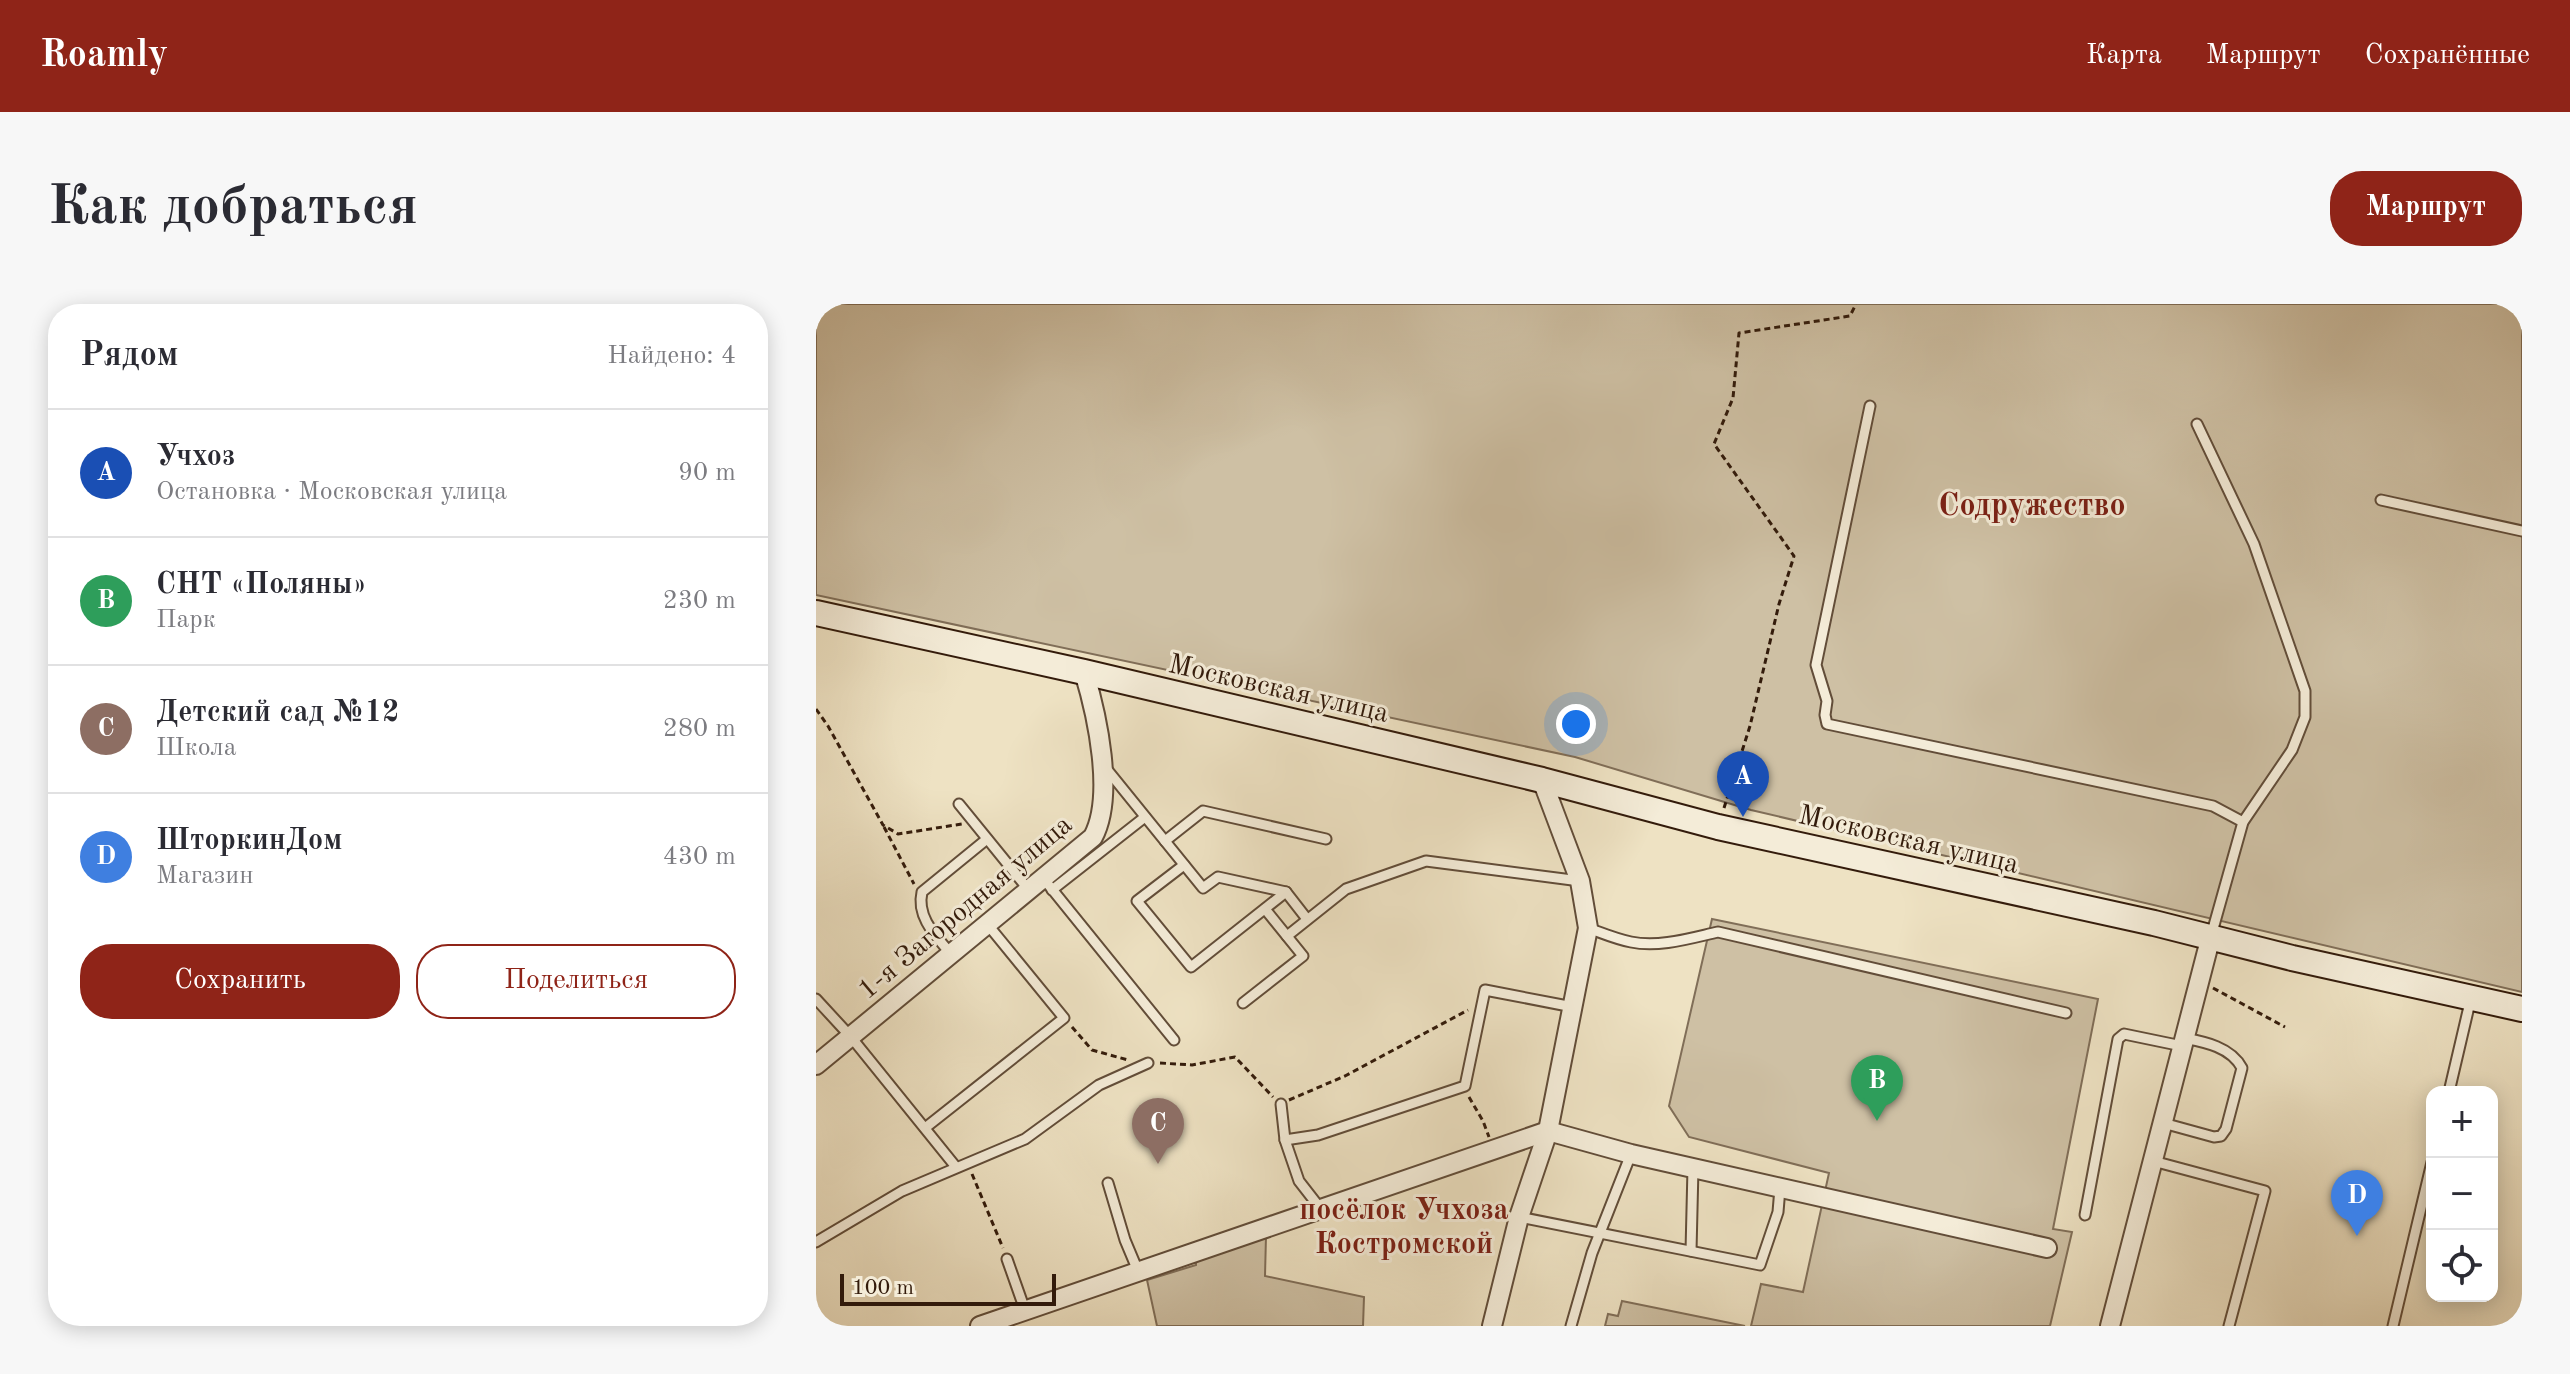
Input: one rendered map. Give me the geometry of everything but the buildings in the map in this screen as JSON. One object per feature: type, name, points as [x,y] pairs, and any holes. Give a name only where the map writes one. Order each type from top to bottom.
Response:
[{"type":"main road","name":"Московская улица","points":[[816,613],[1084,672],[1542,780],[1718,827],[2211,936],[2522,1009]]},
{"type":"street","name":"1-я Загородная улица","points":[[816,1065],[988,925],[1041,886],[1093,837],[1098,827],[1103,764],[1084,672]]},
{"type":"street","points":[[1492,1326],[1519,1217],[1548,1131],[1588,928],[1580,881],[1542,780]]},
{"type":"street","points":[[2110,1326],[2211,936]]},
{"type":"street","points":[[980,1326],[1548,1131],[1631,1154],[2047,1248]]},
{"type":"lane","points":[[1870,406],[1816,665],[1827,701],[1827,724],[2213,806],[2243,822]]},
{"type":"lane","points":[[2197,424],[2254,544],[2305,691],[2305,717],[2292,750],[2243,822],[2211,936]]},
{"type":"lane","points":[[2381,500],[2522,531]]},
{"type":"lane","points":[[1103,764],[1203,888],[1218,877],[1286,892],[1307,919]]},
{"type":"lane","points":[[959,804],[987,839],[1041,886],[1174,1040]]},
{"type":"lane","points":[[1165,841],[1203,811],[1326,839]]},
{"type":"lane","points":[[1041,886],[1145,817]]},
{"type":"lane","points":[[952,955],[922,914],[922,892],[987,839]]},
{"type":"lane","points":[[1287,936],[1346,889],[1426,861],[1580,881]]},
{"type":"lane","points":[[1184,865],[1137,901],[1191,967],[1286,892]]},
{"type":"lane","points":[[1243,1003],[1303,956],[1265,909]]},
{"type":"lane","points":[[925,1128],[1064,1018],[988,925]]},
{"type":"lane","points":[[1588,928],[1643,944],[1718,932],[2066,1013]]},
{"type":"lane","points":[[1285,1140],[1318,1135],[1465,1086],[1485,990],[1573,1008]]},
{"type":"lane","points":[[2450,1086],[2471,998]]},
{"type":"lane","points":[[816,999],[851,1037],[956,1167]]},
{"type":"lane","points":[[2085,1215],[2118,1039],[2124,1034],[2183,1042],[2230,1052],[2237,1058],[2242,1068],[2226,1129],[2221,1136],[2214,1137],[2163,1123]]},
{"type":"lane","points":[[816,1242],[902,1191],[1025,1139],[1087,1092],[1148,1063]]},
{"type":"lane","points":[[1281,1104],[1285,1140],[1299,1181],[1320,1208]]},
{"type":"lane","points":[[1571,1326],[1599,1233],[1631,1154]]},
{"type":"lane","points":[[2153,1161],[2265,1191],[2229,1326]]},
{"type":"lane","points":[[1691,1251],[1693,1168]]},
{"type":"lane","points":[[1108,1183],[1138,1271]]},
{"type":"lane","points":[[2393,1326],[2426,1187]]},
{"type":"lane","points":[[1519,1217],[1760,1265],[1778,1212],[1780,1188]]},
{"type":"lane","points":[[1007,1259],[1025,1310]]},
{"type":"path","points":[[1718,827],[1750,726],[1779,604],[1794,556],[1714,444],[1733,398],[1739,333],[1850,316],[1856,304]]},
{"type":"path","points":[[816,709],[883,825],[911,881],[922,892]]},
{"type":"path","points":[[883,825],[898,834],[974,822]]},
{"type":"path","points":[[2203,982],[2285,1027]]},
{"type":"path","points":[[1064,1018],[1092,1050],[1148,1063],[1192,1065],[1235,1057],[1281,1104],[1345,1076],[1482,1002]]},
{"type":"path","points":[[1465,1086],[1483,1121],[1492,1148]]},
{"type":"path","points":[[968,1163],[1007,1259]]},
{"type":"shaded area","points":[[816,304],[2522,304],[2522,992],[1751,810],[1575,757],[816,595]]},
{"type":"shaded area","points":[[1712,919],[2098,999],[2053,1229],[2072,1232],[2050,1326],[1751,1326],[1761,1284],[1803,1292],[1829,1173],[1689,1137],[1669,1106]]},
{"type":"shaded area","points":[[1266,1236],[1265,1276],[1364,1297],[1363,1326],[1157,1326],[1147,1280],[1196,1265],[1196,1260]]},
{"type":"shaded area","points":[[1622,1301],[1745,1326],[1605,1326],[1608,1314],[1618,1316]]},
{"type":"place","name":"Учхоз","points":[[1743,817]]},
{"type":"place","name":"СНТ «Поляны»","points":[[1877,1121]]},
{"type":"place","name":"Детский сад №12","points":[[1158,1164]]},
{"type":"place","name":"ШторкинДом","points":[[2357,1236]]},
{"type":"district","name":"Содружество","points":[[2032,504]]},
{"type":"district","name":"посёлок Учхоза Костромской","points":[[1404,1226]]}]
